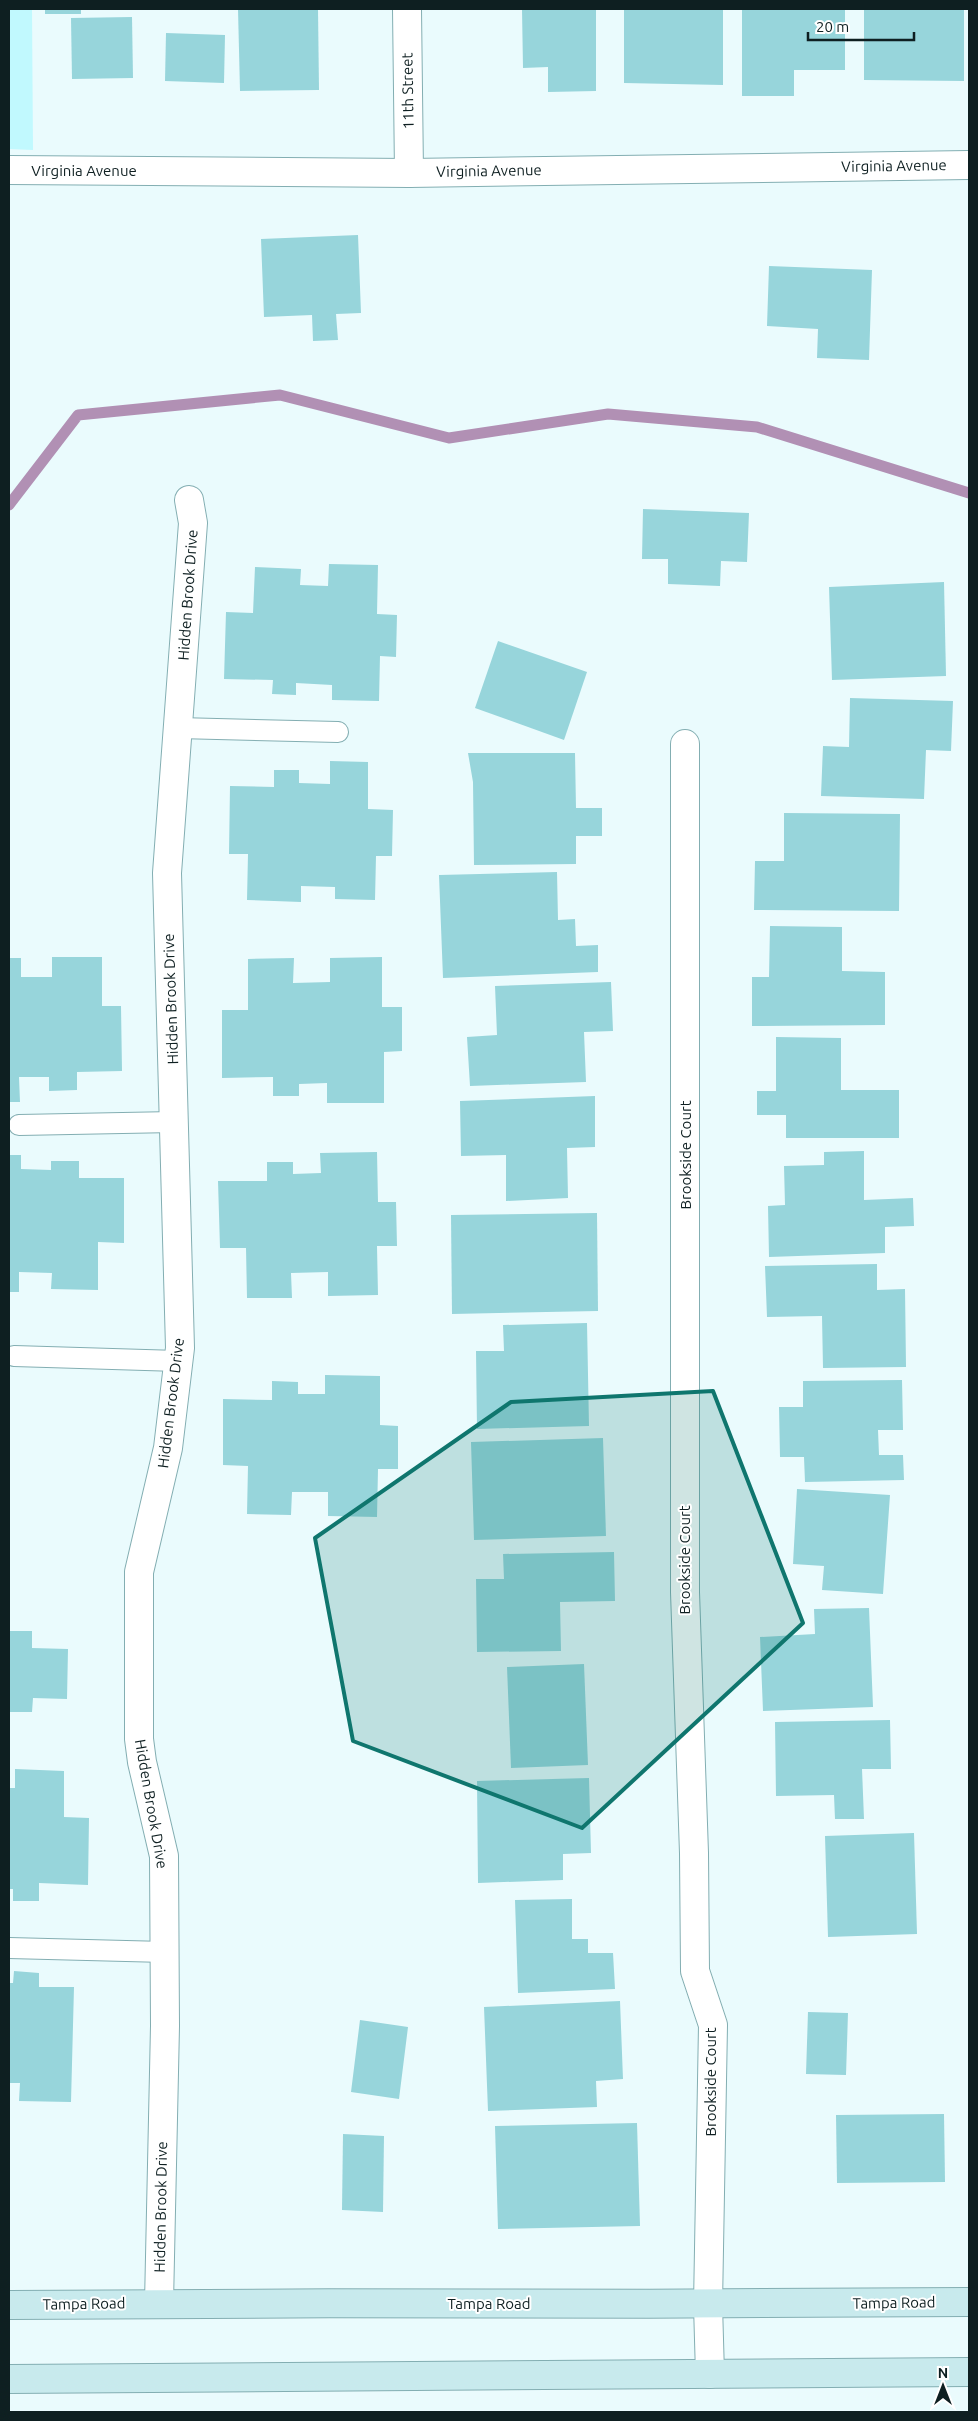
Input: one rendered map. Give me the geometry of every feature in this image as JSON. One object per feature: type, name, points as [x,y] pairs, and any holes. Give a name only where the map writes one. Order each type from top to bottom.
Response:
[{"type":"main road","name":"Tampa Road","points":[[9,2304],[708,2305],[969,2302]]},
{"type":"main road","points":[[9,2379],[969,2372]]},
{"type":"street","name":"11th Street","points":[[407,9],[409,173]]},
{"type":"street","name":"Virginia Avenue","points":[[9,170],[409,173],[969,165]]},
{"type":"street","name":"Hidden Brook Drive","points":[[159,2303],[165,1952],[164,1856],[142,1762],[139,1739],[139,1572],[168,1448],[180,1348],[167,873],[194,523],[189,500]]},
{"type":"street","name":"Brookside Court","points":[[685,744],[685,1592],[694,1853],[695,1971],[712,2024],[708,2305],[710,2374]]},
{"type":"lane","points":[[178,728],[338,732]]},
{"type":"lane","points":[[18,1125],[174,1122]]},
{"type":"lane","points":[[14,1356],[178,1361]]},
{"type":"lane","points":[[9,1948],[165,1952]]},
{"type":"highlighted area","points":[[713,1391],[803,1623],[582,1828],[353,1741],[315,1538],[511,1402]]},
{"type":"shaded area","points":[[9,9],[32,9],[33,150],[9,149]]},
{"type":"building","points":[[45,9],[81,9],[81,14],[45,14]]},
{"type":"building","points":[[238,9],[318,9],[319,90],[240,91]]},
{"type":"building","points":[[522,9],[596,9],[596,91],[548,92],[548,67],[523,68]]},
{"type":"building","points":[[624,9],[723,9],[723,85],[624,83]]},
{"type":"building","points":[[742,9],[845,9],[845,70],[794,70],[794,96],[742,96]]},
{"type":"building","points":[[864,9],[964,9],[964,81],[864,80]]},
{"type":"building","points":[[132,17],[133,78],[72,79],[71,18]]},
{"type":"building","points":[[166,33],[225,35],[224,83],[165,81]]},
{"type":"building","points":[[358,235],[361,313],[336,314],[338,340],[313,341],[312,315],[264,317],[261,239]]},
{"type":"building","points":[[769,266],[872,270],[869,360],[817,358],[818,329],[767,326]]},
{"type":"building","points":[[643,509],[749,513],[747,562],[721,561],[720,586],[668,584],[668,559],[642,559]]},
{"type":"building","points":[[329,564],[378,565],[377,614],[397,615],[396,657],[380,656],[379,701],[332,700],[332,685],[296,683],[296,695],[272,694],[273,680],[224,679],[226,612],[253,613],[255,567],[301,569],[300,585],[328,586]]},
{"type":"building","points":[[944,582],[946,676],[832,680],[829,587]]},
{"type":"building","points":[[498,641],[587,672],[564,740],[475,708]]},
{"type":"building","points":[[850,698],[953,701],[951,751],[926,750],[924,799],[821,796],[823,746],[849,747]]},
{"type":"building","points":[[468,753],[575,753],[576,808],[602,808],[602,836],[576,836],[576,864],[474,865],[473,782]]},
{"type":"building","points":[[330,761],[368,762],[368,809],[393,810],[392,856],[376,856],[375,900],[335,899],[335,887],[301,886],[301,902],[247,900],[248,854],[229,854],[230,786],[274,787],[274,770],[299,770],[299,783],[330,784]]},
{"type":"building","points":[[784,813],[900,814],[899,911],[754,910],[755,861],[784,861]]},
{"type":"building","points":[[557,872],[558,920],[575,919],[576,946],[598,945],[598,972],[443,978],[439,875]]},
{"type":"building","points":[[770,926],[842,927],[842,971],[885,972],[885,1025],[752,1026],[752,977],[769,977]]},
{"type":"building","points":[[52,957],[102,957],[102,1006],[121,1006],[122,1071],[77,1072],[77,1090],[49,1091],[49,1077],[19,1077],[20,1102],[9,1102],[9,958],[21,958],[21,977],[52,977]]},
{"type":"building","points":[[382,957],[382,1007],[402,1007],[402,1051],[384,1052],[384,1103],[327,1103],[327,1083],[299,1084],[299,1096],[273,1096],[273,1077],[222,1078],[222,1010],[248,1010],[248,959],[294,958],[293,983],[330,982],[330,958]]},
{"type":"building","points":[[611,982],[613,1031],[584,1032],[586,1082],[470,1086],[467,1037],[497,1035],[495,986]]},
{"type":"building","points":[[776,1037],[841,1038],[841,1090],[899,1090],[899,1138],[786,1138],[786,1115],[757,1115],[757,1091],[776,1091]]},
{"type":"building","points":[[595,1096],[595,1147],[567,1148],[568,1198],[506,1201],[506,1155],[461,1156],[460,1101]]},
{"type":"building","points":[[864,1151],[864,1200],[913,1198],[914,1226],[885,1227],[885,1253],[769,1257],[768,1206],[785,1205],[784,1166],[824,1165],[824,1152]]},
{"type":"building","points":[[377,1152],[378,1202],[396,1202],[397,1246],[377,1246],[378,1295],[328,1296],[328,1272],[291,1273],[292,1298],[247,1298],[246,1248],[220,1248],[218,1181],[267,1181],[267,1162],[293,1162],[293,1174],[321,1173],[320,1153]]},
{"type":"building","points":[[9,1155],[21,1155],[21,1169],[51,1170],[51,1161],[79,1161],[79,1178],[124,1178],[124,1243],[98,1242],[98,1290],[51,1289],[52,1273],[19,1272],[19,1292],[9,1292]]},
{"type":"building","points":[[597,1213],[598,1311],[452,1314],[451,1215]]},
{"type":"building","points":[[877,1264],[877,1290],[905,1289],[906,1367],[823,1368],[822,1316],[767,1317],[765,1266]]},
{"type":"building","points":[[587,1323],[589,1426],[477,1429],[476,1351],[504,1351],[503,1325]]},
{"type":"building","points":[[325,1375],[380,1376],[380,1425],[398,1426],[398,1469],[378,1469],[377,1517],[328,1516],[328,1492],[292,1492],[291,1515],[247,1514],[248,1466],[223,1465],[223,1399],[272,1400],[272,1381],[298,1382],[298,1394],[325,1394]]},
{"type":"building","points":[[902,1380],[903,1430],[878,1430],[879,1455],[903,1455],[904,1480],[805,1482],[804,1457],[780,1457],[779,1407],[803,1407],[803,1381]]},
{"type":"building","points":[[603,1438],[606,1536],[474,1540],[471,1442]]},
{"type":"building","points":[[797,1489],[890,1495],[883,1594],[822,1590],[824,1566],[793,1564]]},
{"type":"building","points":[[614,1552],[615,1601],[560,1602],[561,1651],[477,1652],[476,1579],[504,1579],[503,1554]]},
{"type":"building","points":[[869,1608],[873,1707],[763,1711],[760,1637],[815,1634],[814,1609]]},
{"type":"building","points":[[9,1631],[32,1631],[32,1648],[68,1649],[67,1699],[33,1698],[32,1712],[9,1712]]},
{"type":"building","points":[[584,1664],[588,1765],[511,1768],[507,1667]]},
{"type":"building","points":[[890,1720],[891,1769],[862,1769],[864,1819],[835,1819],[834,1795],[776,1796],[775,1722]]},
{"type":"building","points":[[15,1769],[64,1771],[64,1817],[89,1818],[88,1885],[39,1883],[39,1901],[13,1901],[13,1889],[9,1889],[9,1788],[15,1788]]},
{"type":"building","points":[[589,1778],[591,1853],[563,1854],[563,1880],[478,1883],[477,1781]]},
{"type":"building","points":[[914,1833],[917,1934],[828,1937],[825,1836]]},
{"type":"building","points":[[572,1899],[572,1939],[588,1939],[588,1953],[613,1953],[615,1989],[518,1993],[515,1900]]},
{"type":"building","points":[[14,1971],[39,1973],[39,1987],[74,1987],[71,2102],[19,2101],[20,2083],[9,2083],[9,1983],[13,1983]]},
{"type":"building","points":[[620,2001],[623,2079],[596,2081],[597,2107],[488,2111],[484,2007]]},
{"type":"building","points":[[808,2012],[848,2013],[846,2075],[806,2074]]},
{"type":"building","points":[[360,2020],[408,2027],[399,2099],[351,2092]]},
{"type":"building","points":[[944,2114],[945,2182],[837,2183],[836,2115]]},
{"type":"building","points":[[637,2123],[640,2226],[498,2229],[495,2126]]},
{"type":"building","points":[[343,2134],[384,2136],[383,2212],[342,2210]]},
{"type":"waterway","points":[[9,505],[78,415],[280,395],[449,438],[608,414],[757,427],[969,493]]}]
